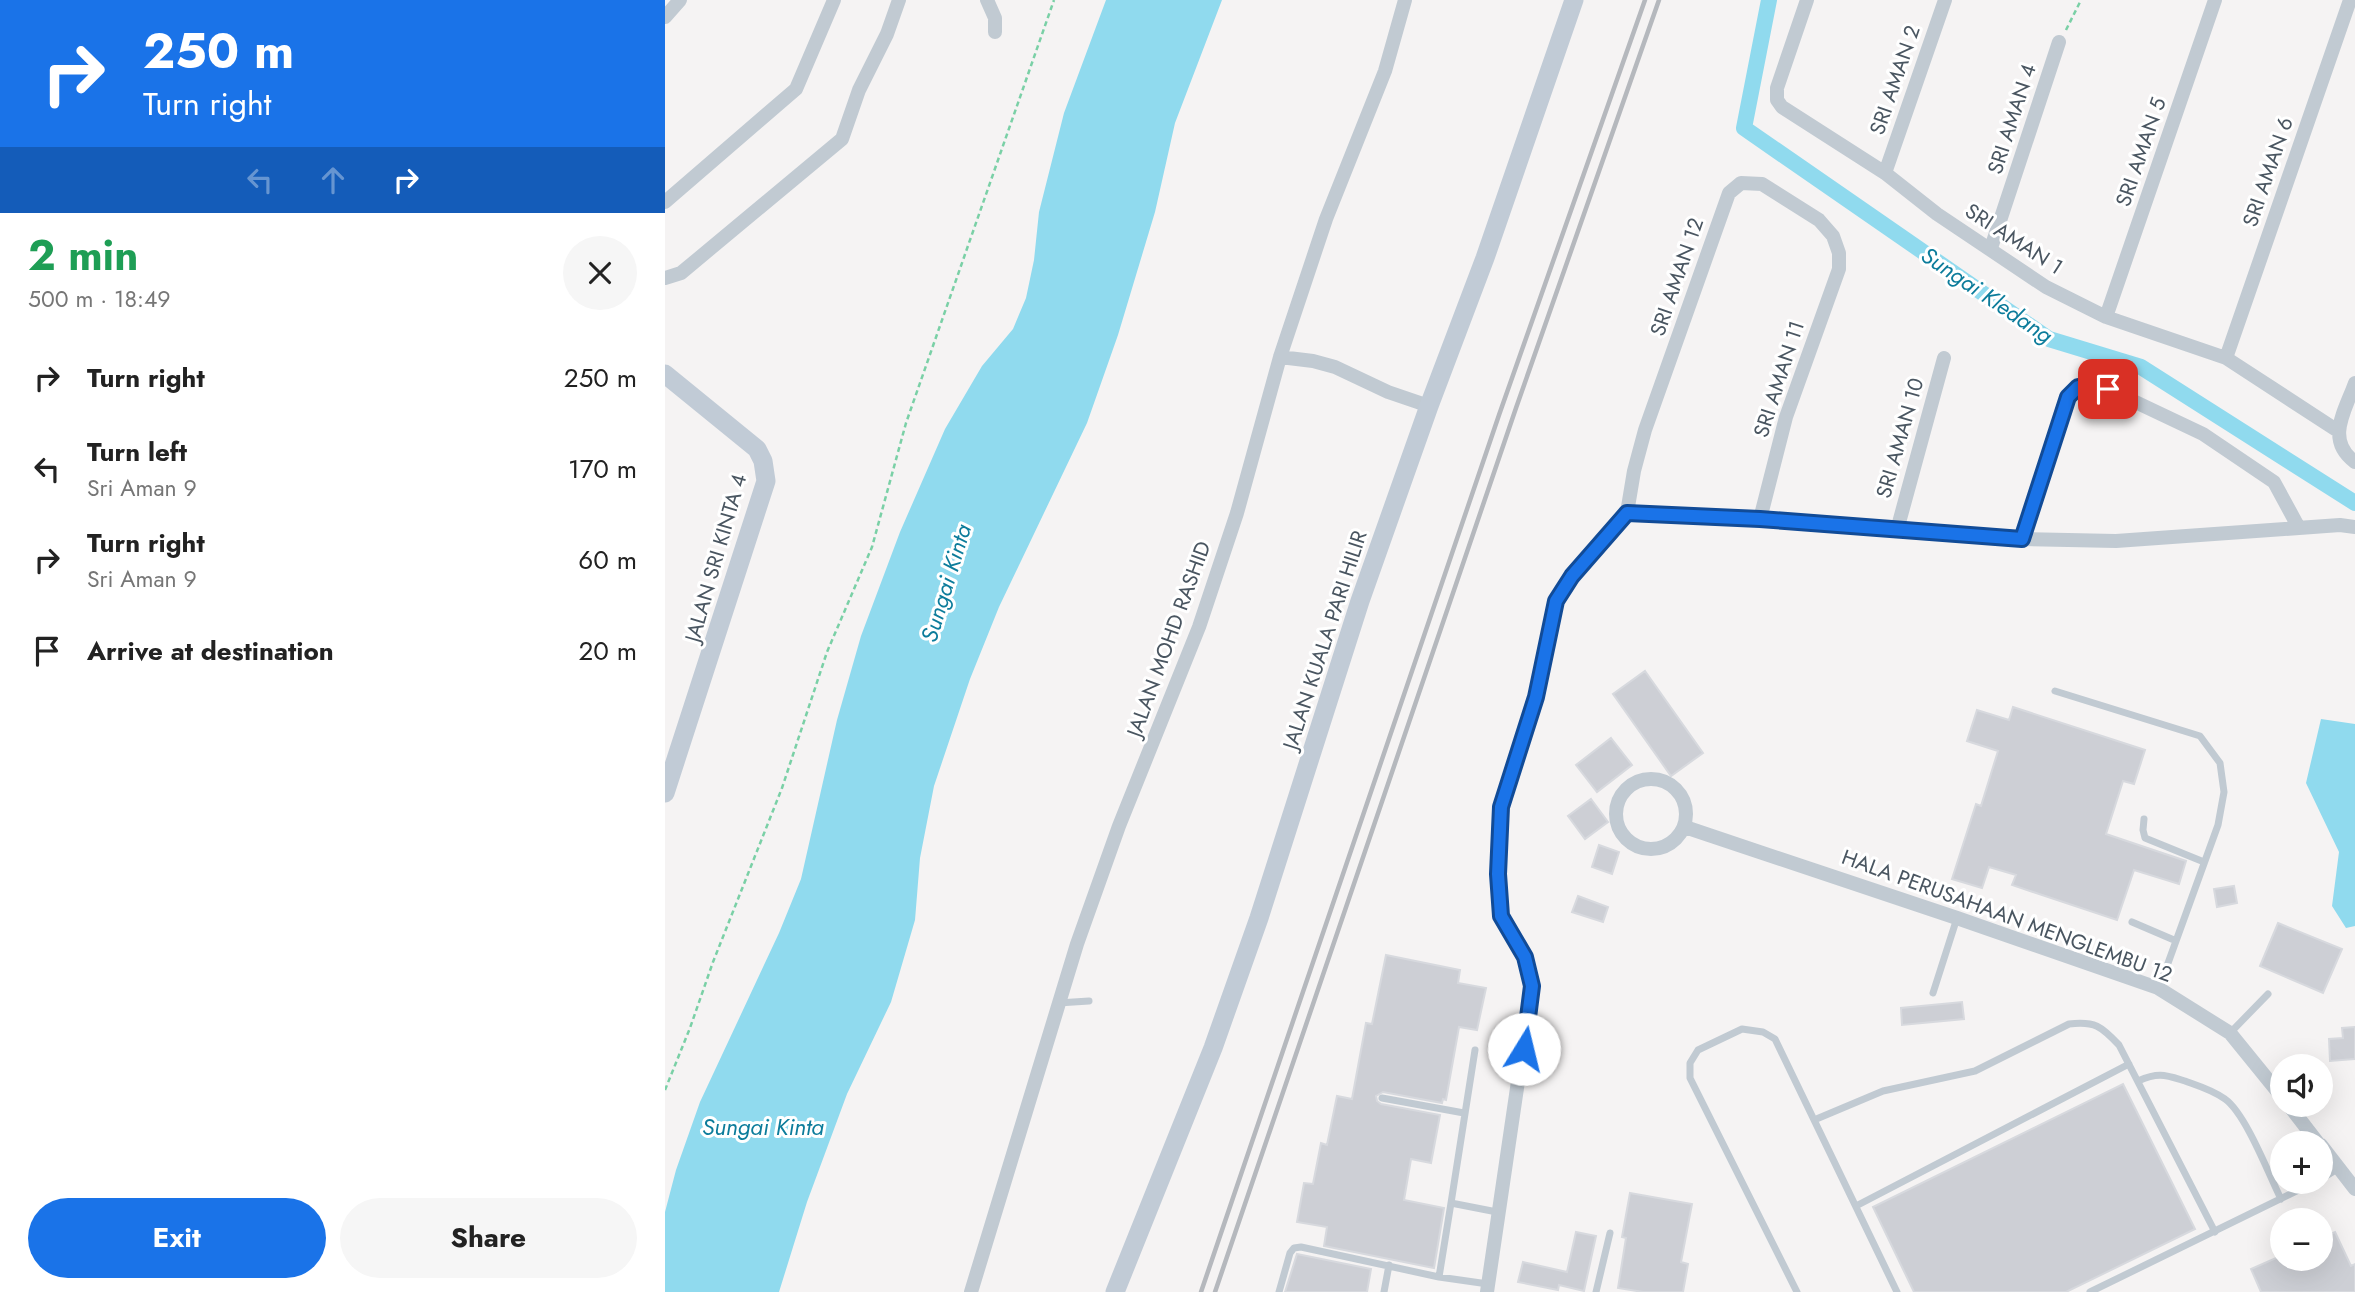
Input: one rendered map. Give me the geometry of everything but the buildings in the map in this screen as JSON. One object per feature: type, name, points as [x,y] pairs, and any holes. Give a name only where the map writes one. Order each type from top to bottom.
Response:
[{"type":"street","points":[[665,17],[680,0]]},
{"type":"street","points":[[665,202],[796,89],[834,0]]},
{"type":"street","points":[[665,278],[681,273],[842,139],[859,90],[887,34],[899,0]]},
{"type":"street","points":[[987,0],[995,18],[995,32]]},
{"type":"street","name":"JALAN MOHD RASHID","points":[[971,1292],[1057,1004],[1119,826],[1199,627],[1237,513],[1280,357],[1326,219],[1385,71],[1405,0]]},
{"type":"street","name":"JALAN KUALA PARI HILIR","points":[[1115,1292],[1213,1048],[1259,918],[1360,601],[1485,258],[1574,0]]},
{"type":"street","name":"SRI AMAN 1","points":[[1807,0],[1777,88],[1777,100],[1782,107],[1885,173],[1937,214],[2046,287],[2106,317],[2226,358],[2338,431]]},
{"type":"street","name":"SRI AMAN 2","points":[[1885,173],[1945,0]]},
{"type":"street","name":"SRI AMAN 5","points":[[2106,317],[2215,0]]},
{"type":"street","name":"SRI AMAN 6","points":[[2226,358],[2350,0]]},
{"type":"street","name":"SRI AMAN 4","points":[[1991,248],[2059,42]]},
{"type":"street","name":"SRI AMAN 12","points":[[1627,513],[1645,430],[1729,193],[1741,183],[1762,184],[1819,220],[1833,236],[1839,253]]},
{"type":"street","name":"SRI AMAN 11","points":[[1760,519],[1786,417],[1839,269],[1839,253]]},
{"type":"street","points":[[1280,357],[1335,367],[1388,392],[1429,406]]},
{"type":"street","name":"SRI AMAN 10","points":[[1897,530],[1944,358]]},
{"type":"street","name":"JALAN SRI KINTA 4","points":[[665,374],[757,449],[764,461],[766,481],[665,793]]},
{"type":"street","points":[[2355,383],[2338,431],[2340,446],[2345,455],[2355,462]]},
{"type":"street","points":[[2022,539],[2068,397],[2078,387],[2108,389],[2203,434],[2274,482],[2299,528]]},
{"type":"street","points":[[1487,1288],[1532,986],[1525,957],[1501,916],[1498,874],[1501,807],[1536,697],[1556,601],[1572,576],[1627,513],[1760,519],[2022,539],[2116,541],[2243,530],[2340,525],[2355,527]]},
{"type":"street","points":[[1646,779],[1664,781],[1679,792],[1686,809],[1685,827],[1674,842],[1657,850],[1638,848],[1623,837],[1616,820],[1618,802],[1629,787],[1637,783],[1646,779]]},
{"type":"street","name":"HALA PERUSAHAAN MENGLEMBU 12","points":[[1685,827],[2158,988],[2230,1033],[2270,1082]]},
{"type":"street","points":[[2298,1117],[2309,1131]]},
{"type":"street","points":[[2333,1161],[2355,1189]]},
{"type":"lane","points":[[2055,691],[2200,736],[2220,763],[2224,792],[2218,825],[2158,988]]},
{"type":"lane","points":[[2144,820],[2145,838],[2204,862]]},
{"type":"lane","points":[[1933,993],[1957,918]]},
{"type":"lane","points":[[2132,922],[2175,940]]},
{"type":"lane","points":[[2230,1033],[2268,994]]},
{"type":"lane","points":[[1057,1004],[1089,1001]]},
{"type":"lane","points":[[1814,1120],[1883,1091],[1975,1071],[2069,1024],[2086,1022],[2103,1028],[2119,1045],[2215,1231]]},
{"type":"lane","points":[[1797,1292],[1690,1078],[1690,1063],[1699,1050],[1741,1029],[1763,1032],[1775,1039],[1897,1292]]},
{"type":"lane","points":[[1440,1277],[1475,1050]]},
{"type":"lane","points":[[1856,1206],[2129,1064]]},
{"type":"lane","points":[[2138,1081],[2164,1074],[2207,1088],[2227,1101],[2239,1115],[2281,1199]]},
{"type":"lane","points":[[1382,1098],[1464,1113]]},
{"type":"lane","points":[[2333,1172],[2339,1168]]},
{"type":"lane","points":[[2091,1292],[2291,1194]]},
{"type":"lane","points":[[1451,1203],[1497,1212]]},
{"type":"lane","points":[[1596,1292],[1610,1233]]},
{"type":"lane","points":[[1279,1292],[1294,1248],[1301,1247],[1487,1288]]},
{"type":"lane","points":[[1384,1292],[1389,1265]]},
{"type":"path","points":[[665,1090],[782,788],[827,652],[872,547],[907,424],[1054,0]]},
{"type":"path","points":[[2059,42],[2081,0]]},
{"type":"water","name":"Sungai Kinta","points":[[1106,0],[1222,0],[1175,123],[1155,212],[1118,335],[1087,423],[999,607],[970,679],[934,786],[920,858],[915,920],[891,1002],[847,1094],[807,1202],[779,1292],[665,1292],[665,1212],[676,1170],[700,1102],[779,933],[801,879],[837,720],[861,636],[900,532],[945,429],[982,366],[1013,329],[1026,298],[1034,260],[1039,212],[1064,113]]},
{"type":"water","points":[[2321,719],[2355,724],[2355,926],[2346,928],[2332,906],[2339,852],[2306,783]]},
{"type":"waterway","name":"Sungai Kledang","points":[[1769,0],[1744,128],[2049,339],[2141,367],[2355,503]]},
{"type":"railway","points":[[1201,1292],[1499,415],[1645,0]]},
{"type":"railway","points":[[1215,1292],[1516,408],[1659,0]]},
{"type":"route","points":[[1524,1049],[1532,986],[1525,957],[1501,916],[1498,874],[1501,807],[1536,697],[1556,601],[1572,576],[1627,513],[1760,519],[2022,539],[2068,397],[2078,387],[2108,389]]}]
